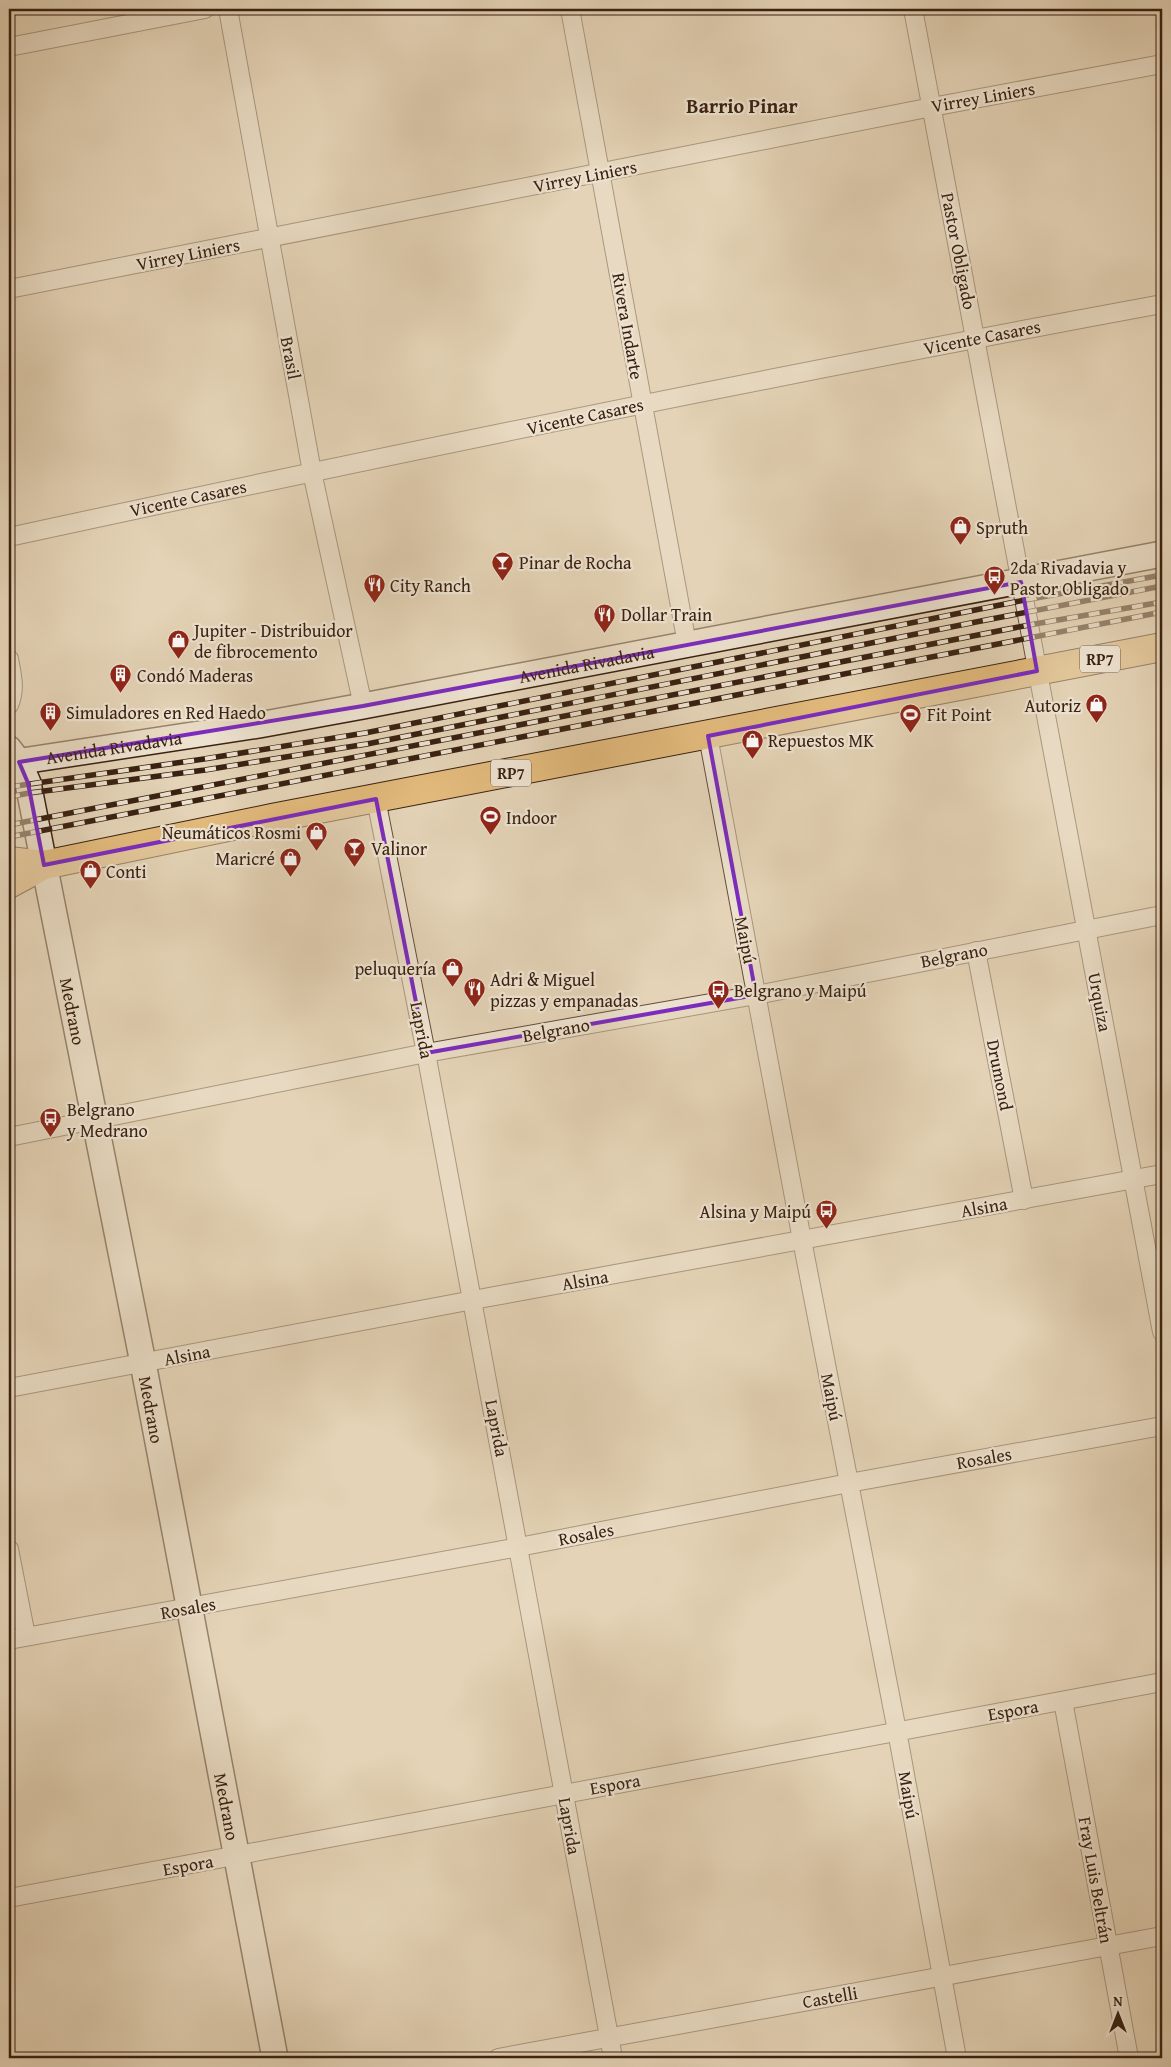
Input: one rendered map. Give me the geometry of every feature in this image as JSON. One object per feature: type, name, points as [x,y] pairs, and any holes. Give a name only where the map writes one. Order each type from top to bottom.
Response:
[{"type":"main road","name":"Avenida Rivadavia","points":[[12,758],[259,725],[1162,554]]},
{"type":"main road","name":"RP7","points":[[9,884],[44,866],[272,818],[708,736],[1162,647]]},
{"type":"main road","name":"Medrano","points":[[12,758],[28,783],[143,1363],[275,2058]]},
{"type":"main road","name":"RP7","points":[[9,861],[44,866]]},
{"type":"street","points":[[9,47],[205,9]]},
{"type":"street","name":"Brasil","points":[[228,9],[312,472],[363,706]]},
{"type":"street","name":"Rivera Indarte","points":[[570,9],[687,644]]},
{"type":"street","name":"Pastor Obligado","points":[[913,9],[1037,671]]},
{"type":"street","name":"Virrey Liniers","points":[[9,289],[932,107],[1162,64]]},
{"type":"street","name":"Vicente Casares","points":[[9,537],[642,404],[975,338],[1162,304]]},
{"type":"street","points":[[9,659],[14,685],[13,697],[9,705]]},
{"type":"street","name":"Urquiza","points":[[1037,671],[1162,1332]]},
{"type":"street","name":"Maipú","points":[[708,736],[958,2058]]},
{"type":"street","name":"Laprida","points":[[376,799],[473,1300],[613,2058]]},
{"type":"street","name":"Belgrano","points":[[9,1137],[426,1053],[756,995],[1162,915]]},
{"type":"street","name":"Drumond","points":[[976,951],[1024,1200]]},
{"type":"street","name":"Alsina","points":[[9,1388],[473,1300],[1162,1174]]},
{"type":"street","name":"Rosales","points":[[9,1640],[519,1547],[849,1483],[1162,1426]]},
{"type":"street","points":[[9,1549],[26,1636]]},
{"type":"street","name":"Espora","points":[[9,1898],[1162,1682]]},
{"type":"street","name":"Fray Luis Beltrán","points":[[1064,1701],[1130,2058]]},
{"type":"street","name":"Castelli","points":[[498,2058],[1162,1936]]},
{"type":"highlighted area","points":[[1021,582],[1037,671],[708,736],[756,995],[426,1053],[376,799],[44,865],[28,783],[19,762],[363,706]]},
{"type":"railway","points":[[9,787],[204,759],[365,733],[1025,600],[1162,575]]},
{"type":"railway","points":[[9,797],[205,770],[367,744],[1162,586]]},
{"type":"railway","points":[[9,825],[1029,625],[1162,602]]},
{"type":"railway","points":[[9,837],[1162,612]]},
{"type":"place","name":"Spruth","points":[[960,546]]},
{"type":"place","name":"Pinar de Rocha","points":[[503,581]]},
{"type":"place","name":"2da Rivadavia y Pastor Obligado","points":[[994,596]]},
{"type":"place","name":"City Ranch","points":[[374,604]]},
{"type":"place","name":"Dollar Train","points":[[605,633]]},
{"type":"place","name":"Jupiter - Distribuidor de fibrocemento","points":[[178,659]]},
{"type":"place","name":"Condó Maderas","points":[[121,694]]},
{"type":"place","name":"Autoriz","points":[[1097,724]]},
{"type":"place","name":"Simuladores en Red Haedo","points":[[50,731]]},
{"type":"place","name":"Fit Point","points":[[911,733]]},
{"type":"place","name":"Repuestos MK","points":[[752,759]]},
{"type":"place","name":"Indoor","points":[[490,836]]},
{"type":"place","name":"Neumáticos Rosmi","points":[[317,851]]},
{"type":"place","name":"Valinor","points":[[355,867]]},
{"type":"place","name":"Maricré","points":[[291,877]]},
{"type":"place","name":"Conti","points":[[90,890]]},
{"type":"place","name":"peluquería","points":[[452,987]]},
{"type":"place","name":"Adri & Miguel pizzas y empanadas","points":[[474,1008]]},
{"type":"place","name":"Belgrano y Maipú","points":[[718,1009]]},
{"type":"place","name":"Belgrano y Medrano","points":[[51,1138]]},
{"type":"place","name":"Alsina y Maipú","points":[[827,1230]]},
{"type":"district","name":"Barrio Pinar","points":[[742,105]]}]
